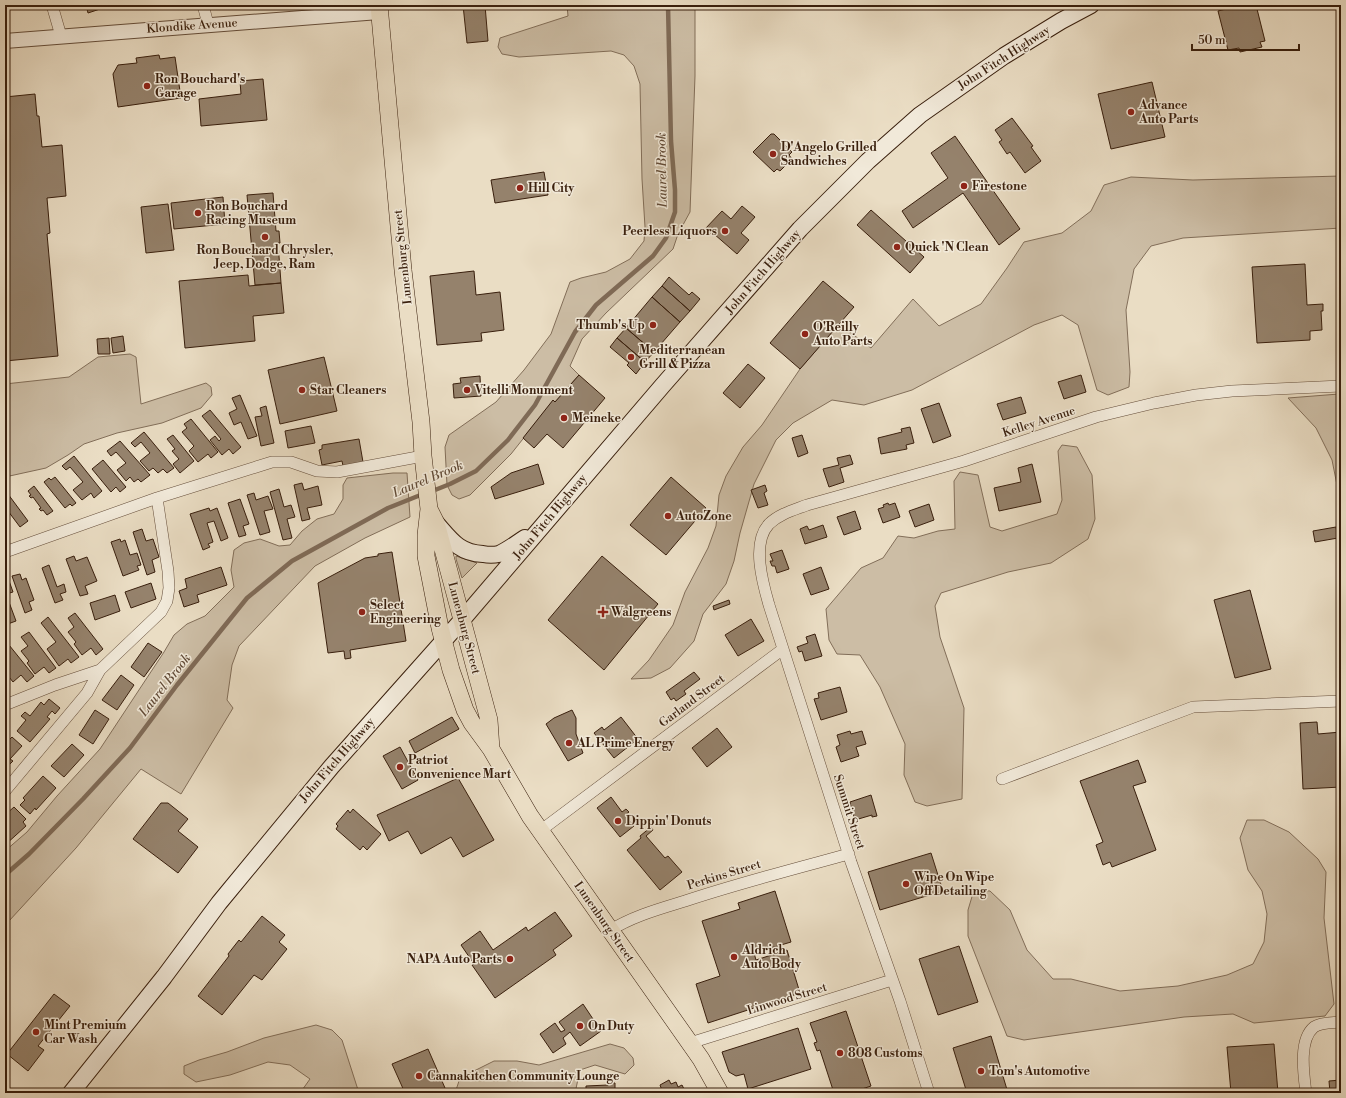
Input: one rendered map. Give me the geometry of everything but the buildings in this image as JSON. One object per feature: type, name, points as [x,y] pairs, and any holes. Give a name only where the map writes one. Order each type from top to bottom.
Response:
[{"type":"main road","name":"John Fitch Highway","points":[[71,1093],[164,977],[219,903],[284,822],[462,620],[663,385],[796,234],[868,161],[920,115],[1004,56],[1061,21],[1091,5]]},
{"type":"main road","name":"Lunenburg Street","points":[[379,8],[403,270],[421,422],[425,473],[433,516],[489,720],[491,749]]},
{"type":"main road","points":[[433,516],[454,543],[463,550],[476,554],[490,555],[506,551],[540,528]]},
{"type":"main road","name":"Lunenburg Street","points":[[433,516],[426,535],[426,556],[443,640],[451,670],[465,710],[472,723],[491,749],[540,831],[690,1044],[720,1093]]},
{"type":"street","points":[[52,5],[61,36]]},
{"type":"street","points":[[203,5],[208,24]]},
{"type":"street","name":"Klondike Avenue","points":[[5,41],[379,8]]},
{"type":"street","name":"Kelley Avenue","points":[[762,536],[765,529],[776,518],[791,510],[964,461],[1096,417],[1154,403],[1202,394],[1250,389],[1341,386]]},
{"type":"street","points":[[5,552],[157,498],[272,462],[290,462],[317,471],[337,472],[423,456]]},
{"type":"street","points":[[5,791],[88,693],[100,670],[156,618],[167,602],[169,588],[168,571],[157,498]]},
{"type":"street","name":"Summit Street","points":[[762,536],[760,558],[761,574],[767,600],[849,854],[929,1093]]},
{"type":"street","name":"Garland Street","points":[[540,831],[783,649]]},
{"type":"street","points":[[5,705],[55,685],[100,670]]},
{"type":"street","points":[[1002,779],[1193,707],[1341,701]]},
{"type":"street","name":"Perkins Street","points":[[609,931],[636,917],[698,896],[849,854]]},
{"type":"street","name":"Linwood Street","points":[[690,1044],[892,980]]},
{"type":"street","points":[[1306,1093],[1303,1059],[1309,1033],[1314,1027],[1322,1024],[1341,1022]]},
{"type":"shaded area","points":[[567,5],[695,5],[695,76],[690,212],[678,234],[673,249],[606,313],[582,339],[570,366],[579,375],[555,402],[553,401],[511,454],[470,495],[459,499],[452,495],[447,485],[445,447],[449,435],[496,402],[524,370],[551,334],[570,282],[606,272],[630,259],[644,241],[645,227],[642,179],[640,84],[634,66],[624,55],[611,51],[519,57],[502,54],[498,47],[500,38],[568,16]]},
{"type":"shaded area","points":[[1341,176],[1341,228],[1183,238],[1151,246],[1134,269],[1126,310],[1130,372],[1129,387],[1108,395],[1097,390],[1078,325],[1062,315],[1034,325],[912,390],[864,405],[832,400],[793,423],[776,440],[754,484],[740,533],[734,561],[726,584],[703,614],[694,641],[670,668],[651,678],[631,679],[649,660],[673,625],[685,592],[708,548],[716,526],[719,495],[726,476],[743,447],[762,425],[800,369],[839,324],[871,348],[913,299],[939,326],[981,304],[1024,242],[1062,233],[1091,211],[1104,185],[1131,177],[1193,180]]},
{"type":"shaded area","points":[[130,354],[136,357],[141,404],[206,383],[211,387],[212,395],[201,408],[162,423],[117,433],[84,444],[46,468],[5,477],[5,384],[69,377],[98,357]]},
{"type":"shaded area","points":[[1341,394],[1341,505],[1332,460],[1316,428],[1288,398]]},
{"type":"shaded area","points":[[1062,445],[1077,447],[1092,475],[1095,519],[1088,539],[1051,563],[1008,572],[941,593],[935,606],[940,637],[964,708],[962,799],[927,806],[915,802],[904,775],[905,744],[880,687],[860,655],[837,654],[829,640],[826,609],[861,568],[883,558],[898,536],[914,538],[938,531],[955,529],[954,481],[960,472],[978,475],[990,527],[1002,531],[1057,514],[1062,500],[1058,451]]},
{"type":"shaded area","points":[[407,473],[410,517],[365,538],[315,566],[239,646],[232,665],[227,700],[233,708],[181,794],[141,769],[76,848],[9,921],[5,923],[5,851],[27,832],[57,796],[100,749],[174,635],[187,624],[205,616],[234,587],[231,570],[234,550],[244,543],[260,539],[279,546],[290,545],[302,531],[317,519],[334,514],[343,499],[343,485],[347,478]]},
{"type":"shaded area","points":[[456,556],[477,563],[462,578],[456,559]]},
{"type":"shaded area","points":[[1247,820],[1264,820],[1289,832],[1318,859],[1326,872],[1324,918],[1334,1004],[1325,1016],[1254,1023],[1233,1014],[1184,1017],[1024,1040],[1007,1036],[968,936],[968,910],[974,890],[990,891],[1010,910],[1027,950],[1053,979],[1071,979],[1120,991],[1178,986],[1227,975],[1253,964],[1264,942],[1267,914],[1262,891],[1248,870],[1240,838]]},
{"type":"shaded area","points":[[316,1025],[332,1030],[342,1040],[359,1093],[300,1093],[310,1079],[290,1065],[268,1062],[230,1075],[196,1082],[184,1074],[184,1066],[199,1060],[227,1052],[264,1038]]},
{"type":"shaded area","points":[[610,1044],[624,1048],[633,1058],[634,1065],[625,1074],[595,1065],[580,1070],[575,1093],[455,1093],[460,1078],[494,1061],[517,1061],[539,1065]]},
{"type":"waterway","name":"Laurel Brook","points":[[430,492],[476,471],[508,440],[535,405],[575,332],[596,305],[653,256],[666,238],[675,212],[675,190],[671,141],[668,5]]},
{"type":"waterway","name":"Laurel Brook","points":[[5,875],[29,854],[130,748],[177,685],[247,598],[292,561],[388,508],[423,494]]},
{"type":"place","name":"Ron Bouchard's Garage","points":[[147,86]]},
{"type":"place","name":"Advance Auto Parts","points":[[1131,112]]},
{"type":"place","name":"D'Angelo Grilled Sandwiches","points":[[773,154]]},
{"type":"place","name":"Firestone","points":[[964,186]]},
{"type":"place","name":"Hill City","points":[[520,188]]},
{"type":"place","name":"Ron Bouchard Racing Museum","points":[[198,213]]},
{"type":"place","name":"Peerless Liquors","points":[[725,231]]},
{"type":"place","name":"Ron Bouchard Chrysler, Jeep, Dodge, Ram","points":[[265,237]]},
{"type":"place","name":"Quick 'N Clean","points":[[897,247]]},
{"type":"place","name":"Thumb's Up","points":[[653,325]]},
{"type":"place","name":"O'Reilly Auto Parts","points":[[805,334]]},
{"type":"place","name":"Mediterranean Grill & Pizza","points":[[631,357]]},
{"type":"place","name":"Star Cleaners","points":[[302,390]]},
{"type":"place","name":"Vitelli Monument","points":[[467,390]]},
{"type":"place","name":"Meineke","points":[[564,418]]},
{"type":"place","name":"AutoZone","points":[[668,516]]},
{"type":"place","name":"Select Engineering","points":[[362,612]]},
{"type":"place","name":"Walgreens","points":[[603,612]]},
{"type":"place","name":"AL Prime Energy","points":[[569,743]]},
{"type":"place","name":"Patriot Convenience Mart","points":[[400,767]]},
{"type":"place","name":"Dippin' Donuts","points":[[618,821]]},
{"type":"place","name":"Wipe On Wipe Off Detailing","points":[[906,884]]},
{"type":"place","name":"Aldrich Auto Body","points":[[734,957]]},
{"type":"place","name":"NAPA Auto Parts","points":[[510,959]]},
{"type":"place","name":"On Duty","points":[[580,1026]]},
{"type":"place","name":"Mint Premium Car Wash","points":[[36,1032]]},
{"type":"place","name":"808 Customs","points":[[840,1053]]},
{"type":"place","name":"Tom's Automotive","points":[[981,1071]]},
{"type":"place","name":"Cannakitchen Community Lounge","points":[[419,1076]]}]
